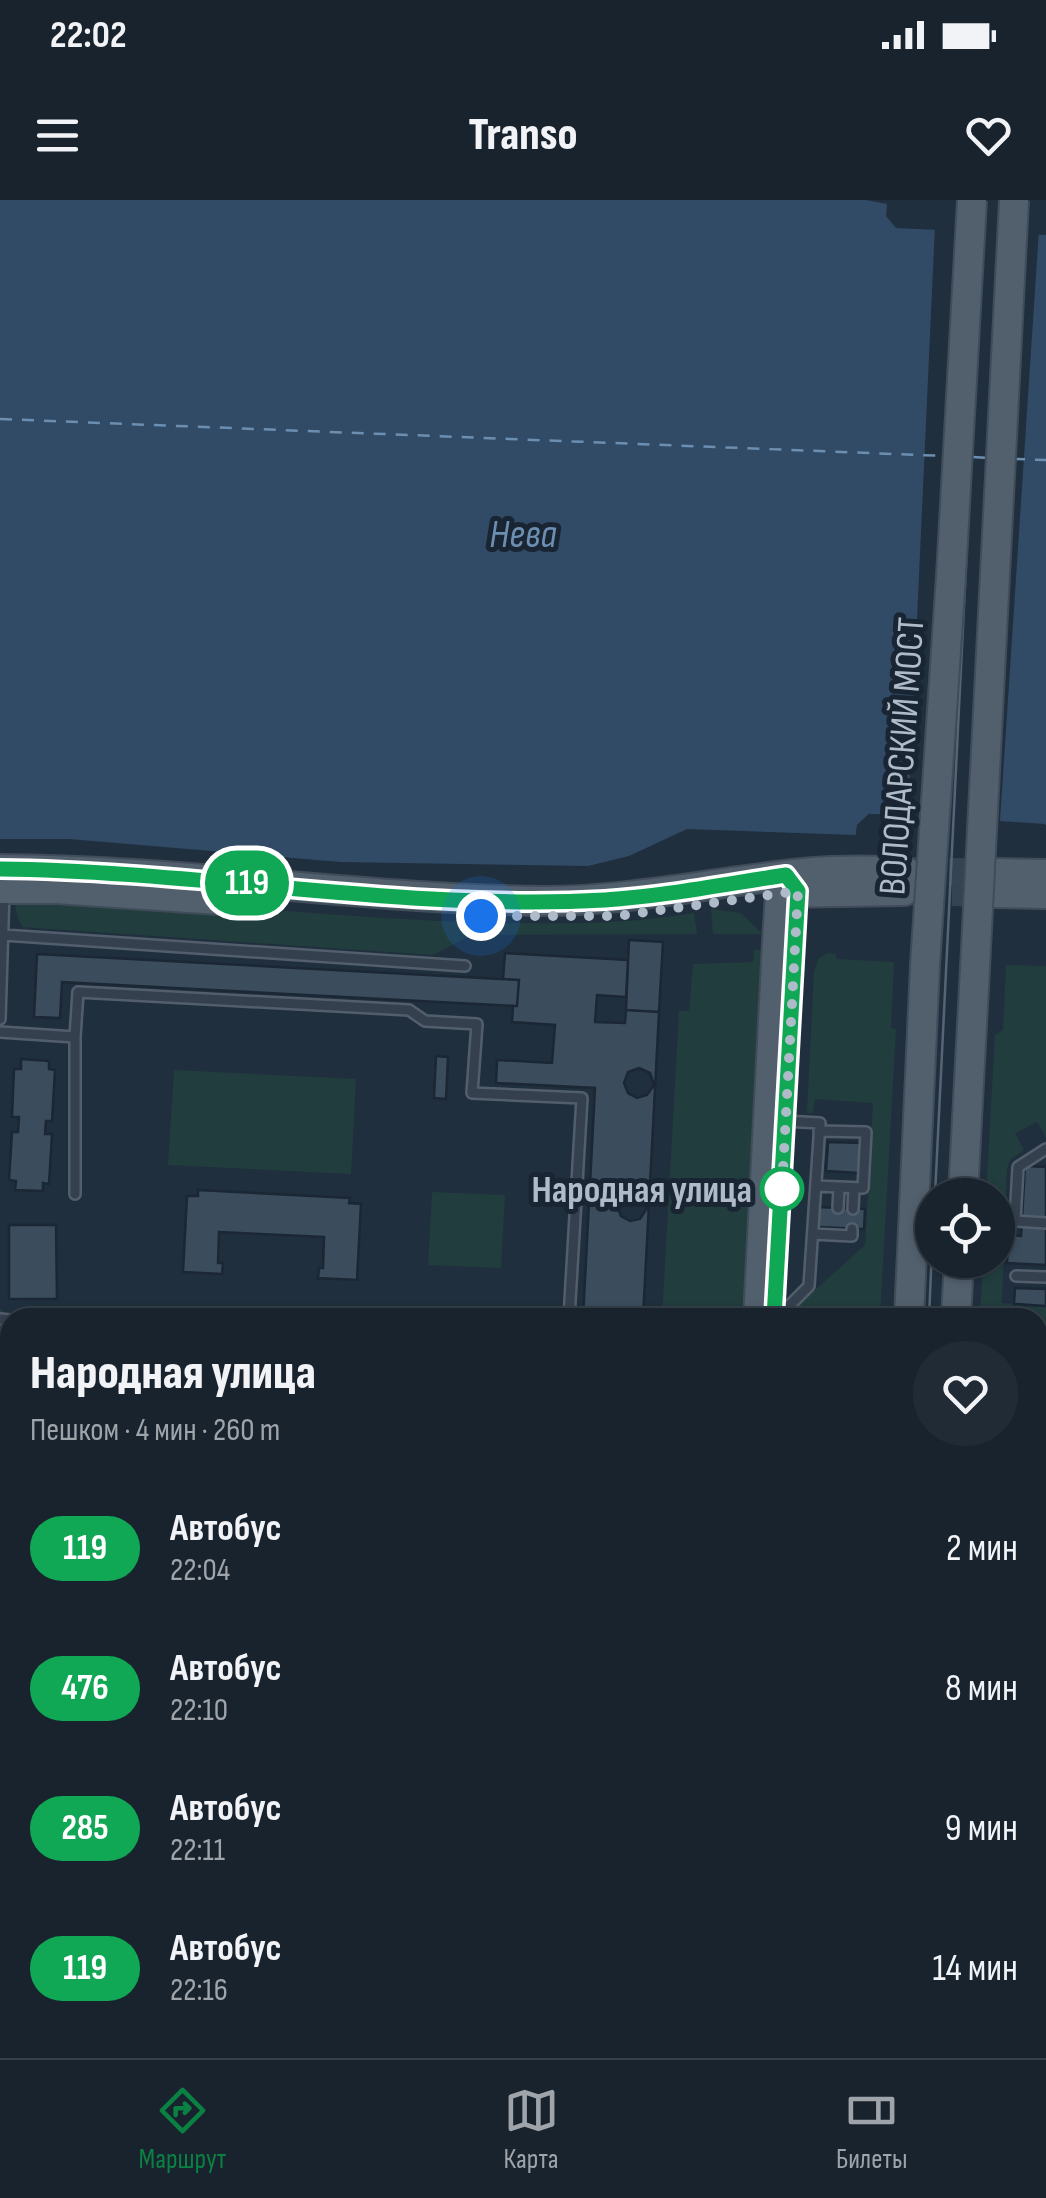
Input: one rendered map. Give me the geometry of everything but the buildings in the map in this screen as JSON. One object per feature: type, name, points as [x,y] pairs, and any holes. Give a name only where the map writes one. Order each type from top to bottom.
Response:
[{"type":"main road","name":"ВОЛОДАРСКИЙ МОСТ","points":[[909,1308],[925,965],[952,576],[972,200]]},
{"type":"main road","points":[[964,1178],[1014,200]]},
{"type":"main road","points":[[1,882],[90,871],[373,894],[543,901],[788,886],[818,871],[904,881]]},
{"type":"main road","points":[[1046,874],[995,883],[1046,894]]},
{"type":"main road","points":[[776,1308],[785,1122],[788,886]]},
{"type":"main road","points":[[759,1308],[788,886]]},
{"type":"main road","points":[[957,1308],[959,1278]]},
{"type":"lane","points":[[0,1019],[4,935],[1,882]]},
{"type":"lane","points":[[4,935],[465,966]]},
{"type":"lane","points":[[276,954],[276,967]]},
{"type":"lane","points":[[344,970],[345,958]]},
{"type":"lane","points":[[75,1194],[78,992],[343,1002],[409,1010],[424,1021],[477,1024],[472,1093],[582,1098],[570,1308]]},
{"type":"lane","points":[[0,1032],[75,1038]]},
{"type":"lane","points":[[785,1122],[820,1123],[809,1286],[786,1308]]},
{"type":"lane","points":[[816,1186],[864,1188],[866,1132],[819,1131]]},
{"type":"lane","points":[[1046,1149],[1018,1167],[1014,1221],[1046,1223]]},
{"type":"lane","points":[[838,1208],[839,1187]]},
{"type":"lane","points":[[853,1209],[854,1188]]},
{"type":"lane","points":[[812,1234],[836,1232],[852,1236],[852,1228]]},
{"type":"lane","points":[[1016,1276],[1046,1277]]},
{"type":"green space","points":[[15,896],[465,922],[609,922],[694,913],[697,934],[471,935],[433,955],[22,927]]},
{"type":"green space","points":[[711,909],[741,913],[763,934],[713,934]]},
{"type":"green space","points":[[754,950],[767,950],[747,1308],[663,1308],[679,1011],[689,1011],[693,964],[753,962]]},
{"type":"green space","points":[[828,953],[836,954],[836,959],[894,962],[891,1028],[896,1029],[880,1308],[797,1308],[865,1245],[873,1103],[815,1099],[813,1113],[807,1113],[814,971],[819,958]]},
{"type":"green space","points":[[1006,965],[1046,966],[1046,1137],[1037,1122],[1015,1133],[1024,1150],[1011,1159],[1007,1178],[987,1178],[995,1035],[1003,1030]]},
{"type":"green space","points":[[174,1070],[356,1079],[351,1174],[168,1165]]},
{"type":"green space","points":[[432,1192],[505,1195],[501,1268],[428,1265]]},
{"type":"green space","points":[[982,1278],[1003,1278],[1002,1303],[1046,1307],[1046,1308],[980,1308]]},
{"type":"water","name":"Нева","points":[[0,200],[866,200],[887,204],[886,216],[896,228],[1046,235],[1046,825],[869,814],[857,825],[856,835],[687,829],[629,856],[588,866],[341,862],[69,839],[0,839]]},
{"type":"pier","points":[[935,225],[1039,230],[1000,821],[1045,824],[1046,830],[871,820],[862,827],[861,835],[856,835],[857,825],[869,814],[908,816]]},
{"type":"ferry route","points":[[0,419],[945,456]]},
{"type":"ferry route","points":[[973,457],[990,458]]},
{"type":"ferry route","points":[[1013,459],[1046,460]]},
{"type":"tunnel","points":[[907,871],[996,873]]},
{"type":"tunnel","points":[[910,891],[994,893]]},
{"type":"tram line","points":[[936,1178],[984,200]]},
{"type":"tram line","points":[[929,1308],[931,1278]]},
{"type":"bus line","name":"119","points":[[0,869],[90,871],[392,895],[543,901],[648,896],[786,875],[798,891],[775,1308]]},
{"type":"place","name":"Народная улица","points":[[782,1189]]},
{"type":"route","points":[[481,916],[618,916],[798,891],[782,1189]]}]
